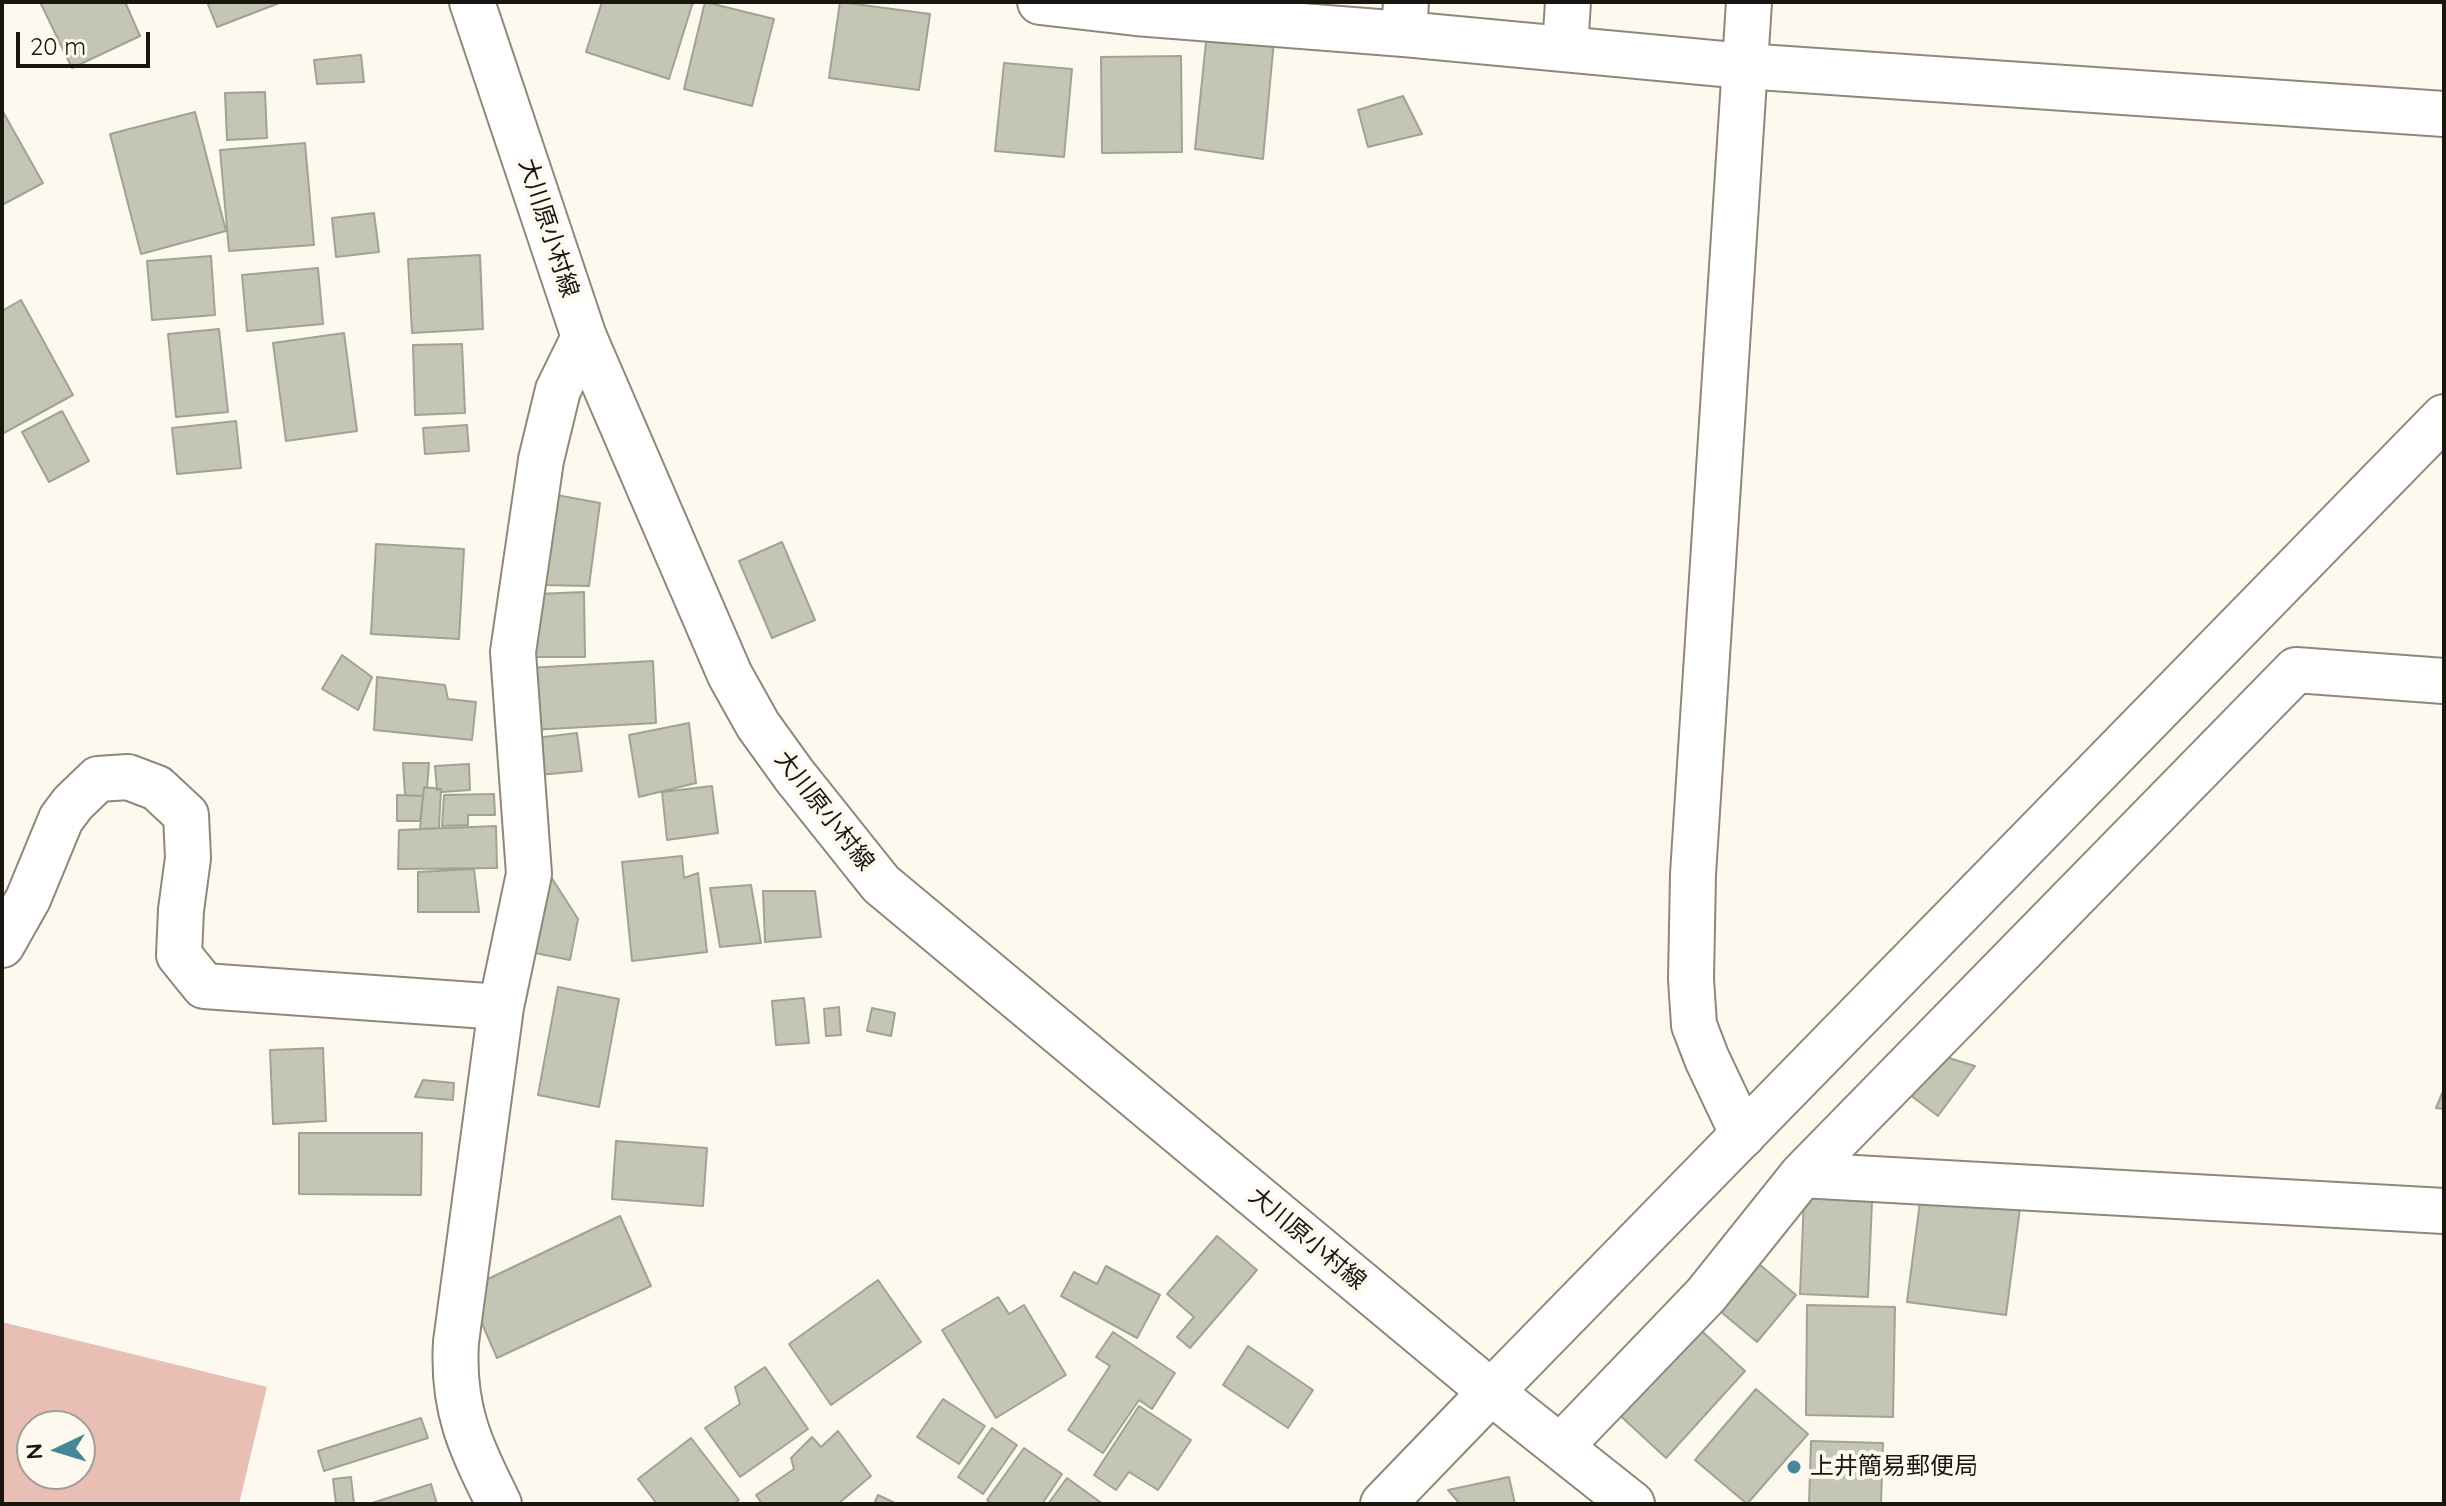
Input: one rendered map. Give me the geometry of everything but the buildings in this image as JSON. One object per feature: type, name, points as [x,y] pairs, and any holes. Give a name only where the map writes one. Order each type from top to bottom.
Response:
[{"type":"street","name":"大川原小村線","points":[[472,2],[584,337],[730,675],[758,725],[794,775],[881,884],[1491,1392],[1632,1504]]},
{"type":"street","points":[[1040,2],[1136,13],[1405,18],[1565,48],[1744,66],[2444,114]]},
{"type":"street","points":[[1565,48],[1568,2]]},
{"type":"street","points":[[1743,1135],[1694,1025],[1691,979],[1693,874],[1749,2]]},
{"type":"street","points":[[499,1504],[465,1429],[458,1407],[454,1366],[501,1007],[529,874],[513,652],[541,460],[558,390],[584,337]]},
{"type":"street","points":[[1383,1504],[2444,417]]},
{"type":"street","points":[[1561,1446],[1706,1295],[1802,1175],[2296,670],[2444,681]]},
{"type":"street","points":[[2,945],[28,899],[61,819],[73,803],[98,779],[128,777],[157,788],[186,815],[188,858],[179,955],[204,986],[501,1007]]},
{"type":"street","points":[[1802,1175],[2444,1211]]},
{"type":"shaded area","points":[[2,1322],[267,1387],[239,1504],[2,1504]]},
{"type":"place","name":"上井簡易郵便局","points":[[1794,1467]]}]
